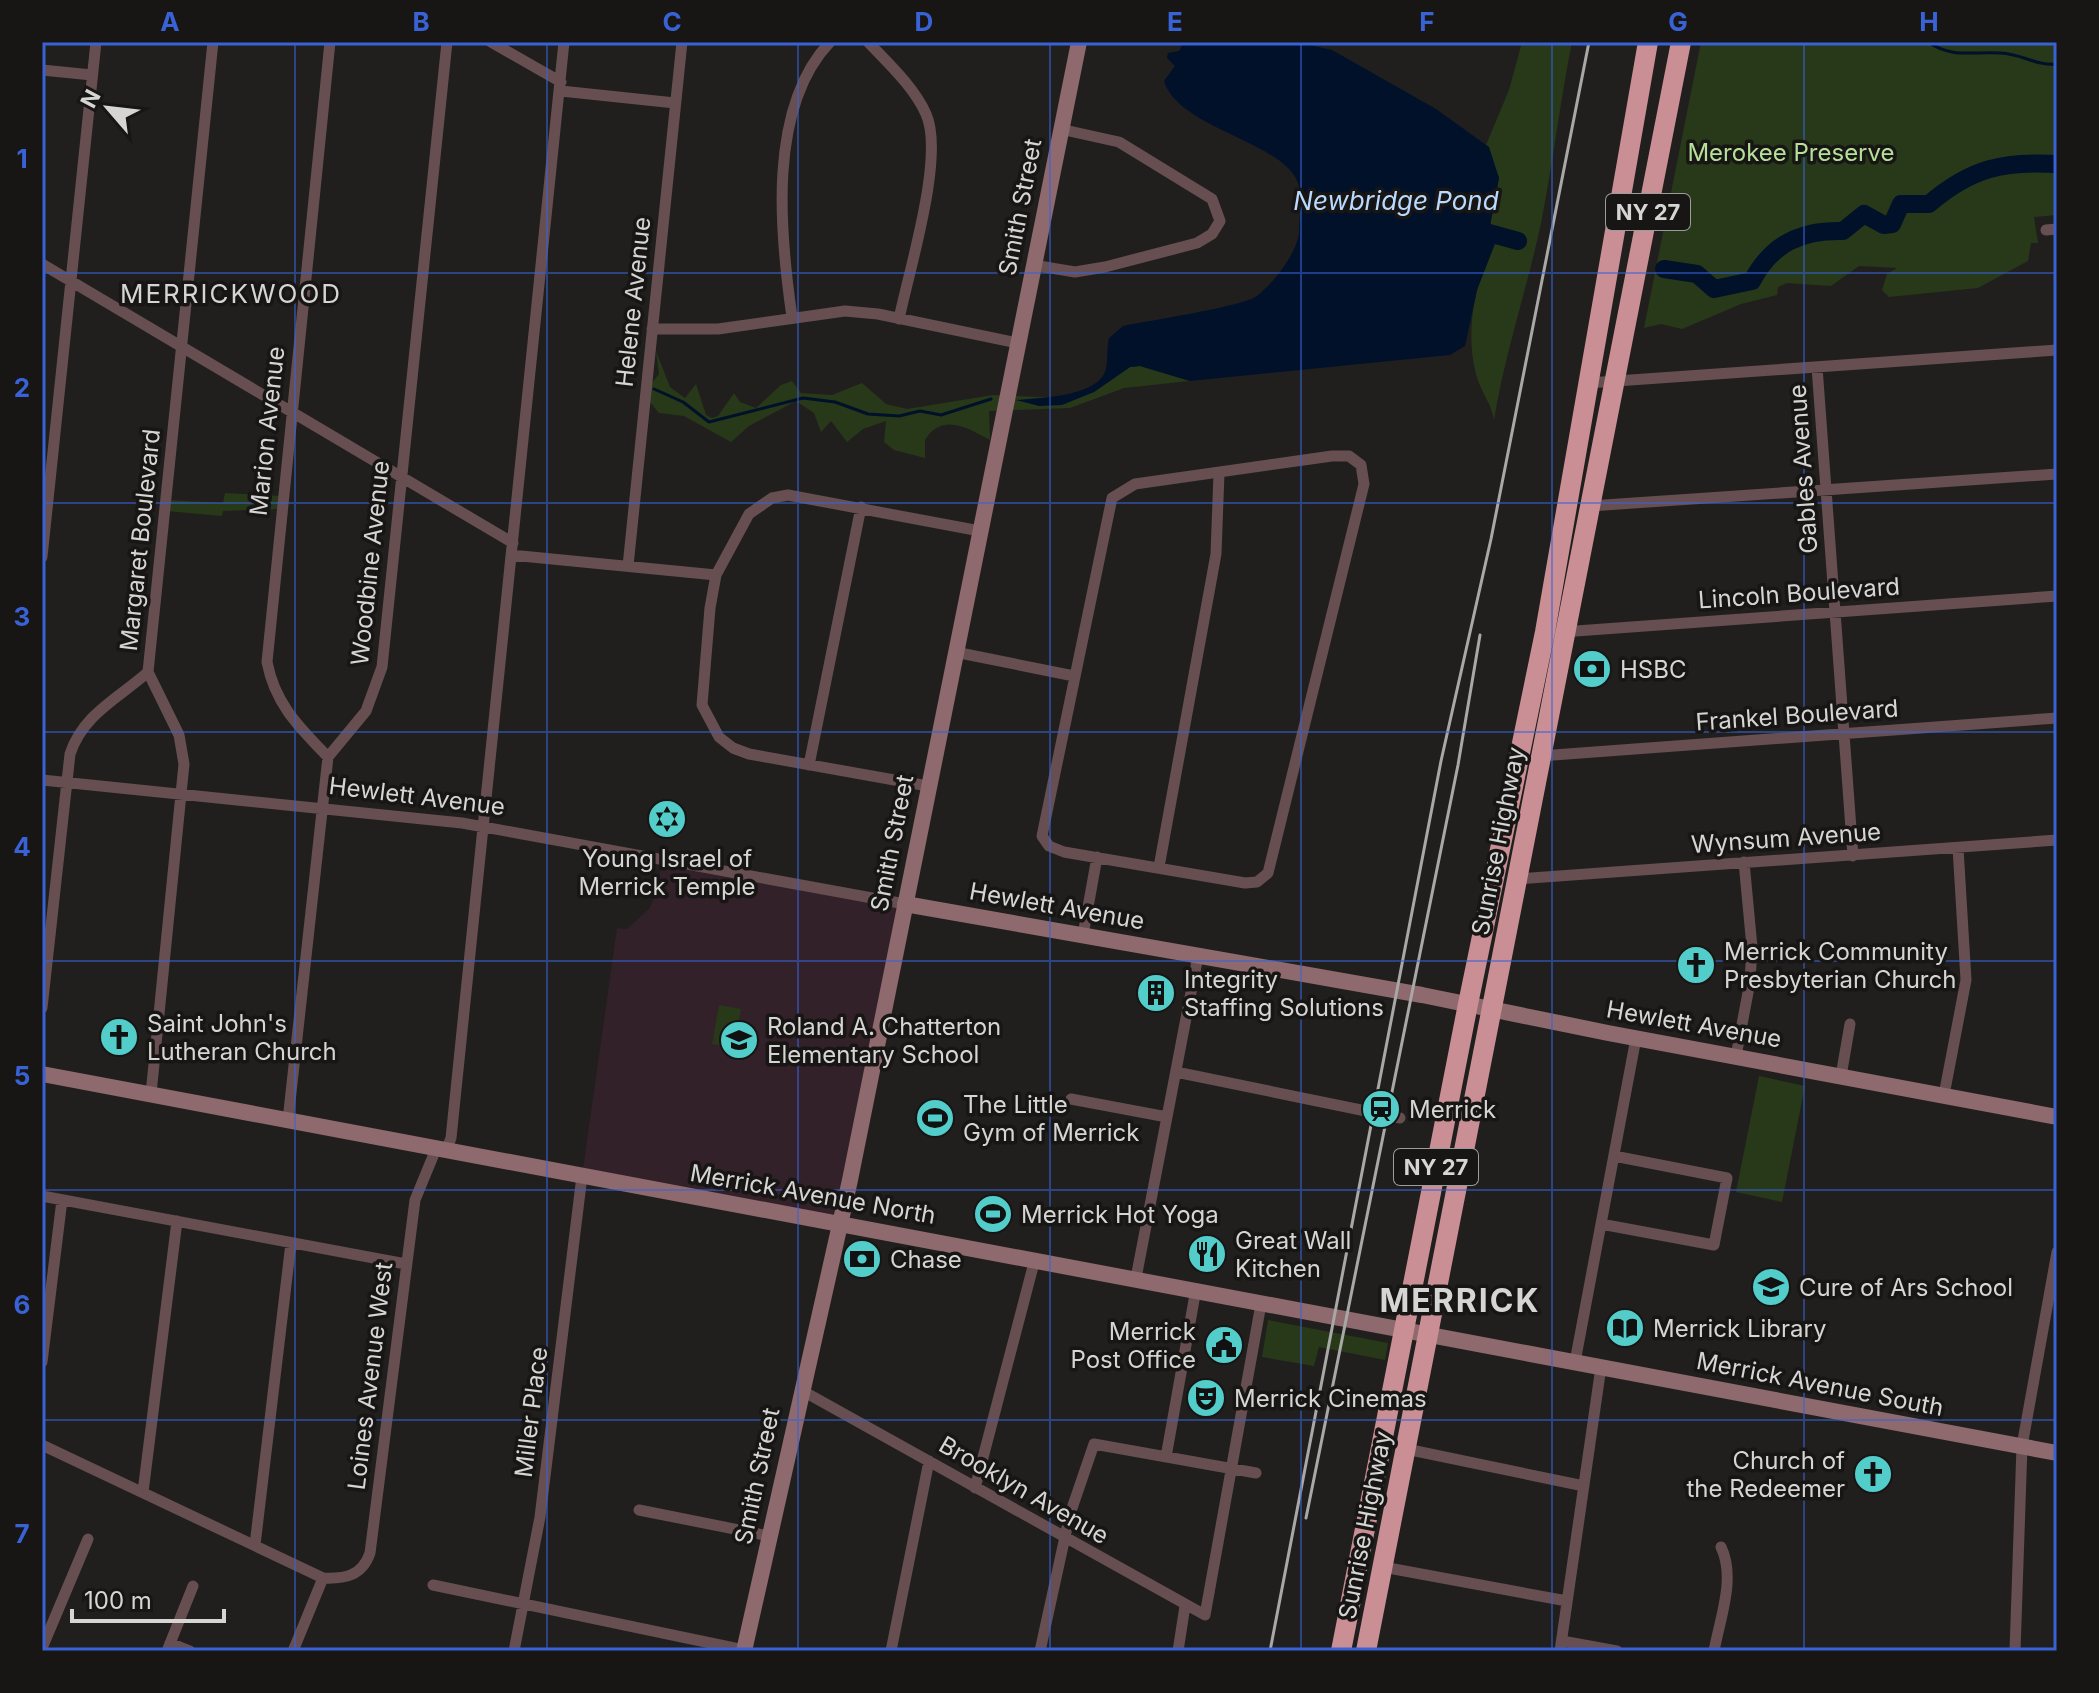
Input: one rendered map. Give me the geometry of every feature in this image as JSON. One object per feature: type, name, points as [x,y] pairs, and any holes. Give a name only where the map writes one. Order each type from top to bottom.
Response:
[{"type":"highway","name":"Sunrise Highway","points":[[1366,1651],[1540,756],[1588,383],[1648,42]]},
{"type":"highway","name":"Sunrise Highway","points":[[1341,1651],[1468,1004],[1555,632],[1590,506],[1681,42]]},
{"type":"street","points":[[42,557],[96,42]]},
{"type":"street","name":"Margaret Boulevard","points":[[42,1008],[70,754],[82,728],[94,713],[148,672],[213,42]]},
{"type":"street","name":"Marion Avenue","points":[[328,757],[281,706],[271,686],[267,662],[330,42]]},
{"type":"street","name":"Woodbine Avenue","points":[[328,757],[366,711],[379,684],[447,42]]},
{"type":"street","points":[[491,42],[561,87],[675,103]]},
{"type":"street","name":"Loines Avenue West","points":[[323,1578],[348,1578],[361,1570],[370,1553],[415,1200],[441,1150],[451,1138],[564,42]]},
{"type":"street","name":"Helene Avenue","points":[[628,566],[682,42]]},
{"type":"street","points":[[792,317],[780,229],[791,118],[806,75],[830,42]]},
{"type":"street","points":[[868,42],[919,101],[932,134],[930,172],[899,319]]},
{"type":"street","name":"Smith Street","points":[[744,1650],[839,1223],[1079,42]]},
{"type":"street","points":[[42,70],[92,75]]},
{"type":"street","points":[[1033,265],[1075,272],[1105,267],[1197,243],[1212,234],[1220,221],[1212,199],[1119,142],[1060,129]]},
{"type":"street","points":[[42,264],[512,549],[716,575]]},
{"type":"street","points":[[652,329],[718,329],[845,311],[1018,343]]},
{"type":"street","points":[[1588,383],[2057,350]]},
{"type":"street","name":"Gables Avenue","points":[[1817,367],[1853,856]]},
{"type":"street","points":[[1349,456],[1361,465],[1364,474],[1268,873],[1257,882],[1245,883],[1049,846],[1042,836],[1109,503],[1120,491],[1135,484],[1219,473],[1349,456]]},
{"type":"street","points":[[1159,867],[1216,554],[1219,473]]},
{"type":"street","points":[[1590,506],[2057,474]]},
{"type":"street","points":[[928,786],[733,748],[709,723],[702,705],[716,575],[749,514],[772,498],[801,495],[980,531]]},
{"type":"street","points":[[809,765],[861,507]]},
{"type":"street","name":"Lincoln Boulevard","points":[[1555,632],[2057,596]]},
{"type":"street","points":[[955,652],[1074,676]]},
{"type":"street","points":[[148,672],[179,735],[184,764],[151,1094]]},
{"type":"street","name":"Frankel Boulevard","points":[[1540,756],[2057,718]]},
{"type":"street","points":[[288,1120],[328,757]]},
{"type":"street","name":"Hewlett Avenue","points":[[42,780],[482,826],[1468,1004],[2057,1117]]},
{"type":"street","name":"Wynsum Avenue","points":[[1517,879],[2057,840]]},
{"type":"street","points":[[1944,1095],[1966,980],[1958,848]]},
{"type":"street","points":[[1083,935],[1097,857]]},
{"type":"street","points":[[1736,1056],[1750,982],[1752,947],[1744,862]]},
{"type":"street","points":[[1136,1278],[1198,956]]},
{"type":"street","points":[[1841,1076],[1850,1024]]},
{"type":"street","points":[[1575,1362],[1636,1038]]},
{"type":"street","points":[[1176,1072],[1400,1118]]},
{"type":"street","name":"Merrick Avenue North","points":[[42,1074],[1575,1362]]},
{"type":"street","points":[[1071,1099],[1167,1117]]},
{"type":"street","points":[[1601,1224],[1714,1245],[1727,1178],[1614,1156]]},
{"type":"street","name":"Miller Place","points":[[514,1651],[540,1517],[582,1176]]},
{"type":"street","points":[[42,1196],[406,1264]]},
{"type":"street","points":[[42,1362],[62,1200]]},
{"type":"street","points":[[143,1492],[177,1221]]},
{"type":"street","points":[[255,1545],[291,1243]]},
{"type":"street","points":[[2015,1651],[2022,1446],[2057,1252]]},
{"type":"street","points":[[975,1488],[1035,1259]]},
{"type":"street","points":[[1166,1457],[1196,1289]]},
{"type":"street","points":[[1178,1651],[1185,1606],[1205,1615],[1261,1304]]},
{"type":"street","name":"Merrick Avenue South","points":[[1575,1362],[2057,1453]]},
{"type":"street","points":[[1601,1367],[1561,1646],[1617,1651]]},
{"type":"street","name":"Brooklyn Avenue","points":[[801,1390],[1185,1606]]},
{"type":"street","points":[[1040,1651],[1064,1538],[1094,1444],[1256,1473]]},
{"type":"street","points":[[42,1445],[323,1578],[293,1651]]},
{"type":"street","points":[[1406,1449],[1584,1486]]},
{"type":"street","points":[[891,1651],[929,1461]]},
{"type":"street","points":[[639,1510],[769,1536]]},
{"type":"street","points":[[42,1648],[88,1539]]},
{"type":"street","points":[[1714,1651],[1728,1579],[1729,1562],[1721,1547]]},
{"type":"street","points":[[1383,1567],[1567,1601]]},
{"type":"street","points":[[433,1585],[744,1650]]},
{"type":"street","points":[[190,1651],[169,1647],[193,1586]]},
{"type":"shaded area","name":"Roland A. Chatterton Elementary School","points":[[662,861],[905,904],[839,1223],[582,1176],[617,928],[627,929],[649,909],[656,894]]},
{"type":"green space","points":[[1522,42],[1572,42],[1541,223],[1494,420],[1476,374],[1472,321],[1478,286],[1498,236],[1489,231],[1499,178],[1486,145],[1509,90]]},
{"type":"green space","name":"Merokee Preserve","points":[[1701,42],[2057,42],[2057,215],[2034,217],[2038,243],[2031,243],[2028,261],[1978,288],[1889,297],[1882,290],[1887,274],[1897,268],[1859,266],[1831,286],[1787,283],[1778,287],[1777,295],[1741,304],[1682,329],[1661,324],[1644,328]]},
{"type":"green space","points":[[656,351],[670,387],[685,398],[696,384],[706,415],[712,418],[718,416],[734,393],[740,402],[756,408],[781,385],[792,381],[801,393],[832,395],[862,383],[886,404],[907,409],[993,395],[1062,398],[1039,398],[1039,406],[1094,392],[1130,367],[1140,366],[1190,381],[1124,388],[1070,408],[989,411],[990,440],[964,427],[939,426],[925,440],[925,458],[894,450],[884,442],[886,421],[863,429],[847,442],[831,421],[821,432],[814,413],[796,401],[749,426],[731,442],[684,416],[659,413],[649,401],[651,384],[659,374]]},
{"type":"green space","points":[[225,493],[281,496],[280,509],[223,511],[222,516],[167,511],[168,500],[223,503]]},
{"type":"green space","points":[[719,1005],[741,1009],[734,1048],[712,1044]]},
{"type":"green space","points":[[1759,1076],[1805,1086],[1782,1202],[1736,1192]]},
{"type":"green space","points":[[1268,1320],[1388,1343],[1385,1360],[1319,1347],[1314,1366],[1262,1357]]},
{"type":"water","name":"Newbridge Pond","points":[[1184,42],[1296,42],[1332,50],[1436,109],[1489,147],[1499,178],[1489,231],[1498,236],[1477,290],[1465,346],[1450,355],[1190,381],[1140,366],[1130,367],[1094,392],[1062,405],[1039,406],[1016,400],[1064,395],[1098,382],[1106,370],[1109,338],[1123,326],[1213,309],[1255,297],[1276,277],[1294,249],[1299,232],[1300,194],[1298,183],[1289,169],[1273,156],[1189,111],[1173,97],[1164,81],[1175,66],[1167,58],[1168,53],[1179,51]]},
{"type":"waterway","points":[[1928,42],[1946,51],[2009,54],[2057,64]]},
{"type":"waterway","points":[[1664,269],[1697,274],[1714,289],[1752,281],[1769,257],[1801,236],[1843,231],[1864,214],[1884,225],[1892,224],[1901,204],[1929,204],[1959,182],[1988,169],[2020,164],[2057,164]]},
{"type":"waterway","points":[[1478,230],[1518,241]]},
{"type":"waterway","points":[[654,389],[683,402],[709,422],[803,398],[835,402],[868,414],[899,416],[920,411],[941,415],[991,399]]},
{"type":"railway","points":[[1270,1651],[1441,761],[1491,539],[1589,42]]},
{"type":"railway","points":[[1306,1518],[1458,765],[1480,635]]},
{"type":"place","name":"HSBC","points":[[1592,669]]},
{"type":"place","name":"Young Israel of Merrick Temple","points":[[667,819]]},
{"type":"place","name":"Merrick Community Presbyterian Church","points":[[1696,965]]},
{"type":"place","name":"Integrity Staffing Solutions","points":[[1156,993]]},
{"type":"place","name":"Saint John's Lutheran Church","points":[[119,1037]]},
{"type":"place","name":"Roland A. Chatterton Elementary School","points":[[739,1040]]},
{"type":"place","name":"Merrick","points":[[1381,1109]]},
{"type":"place","name":"The Little Gym of Merrick","points":[[935,1118]]},
{"type":"place","name":"Merrick Hot Yoga","points":[[993,1214]]},
{"type":"place","name":"Great Wall Kitchen","points":[[1207,1254]]},
{"type":"place","name":"Chase","points":[[862,1259]]},
{"type":"place","name":"Cure of Ars School","points":[[1771,1287]]},
{"type":"place","name":"Merrick Library","points":[[1625,1328]]},
{"type":"place","name":"Merrick Post Office","points":[[1224,1345]]},
{"type":"place","name":"Merrick Cinemas","points":[[1206,1398]]},
{"type":"place","name":"Church of the Redeemer","points":[[1873,1474]]},
{"type":"district","name":"MERRICKWOOD","points":[[231,293]]},
{"type":"district","name":"MERRICK","points":[[1460,1300]]}]
